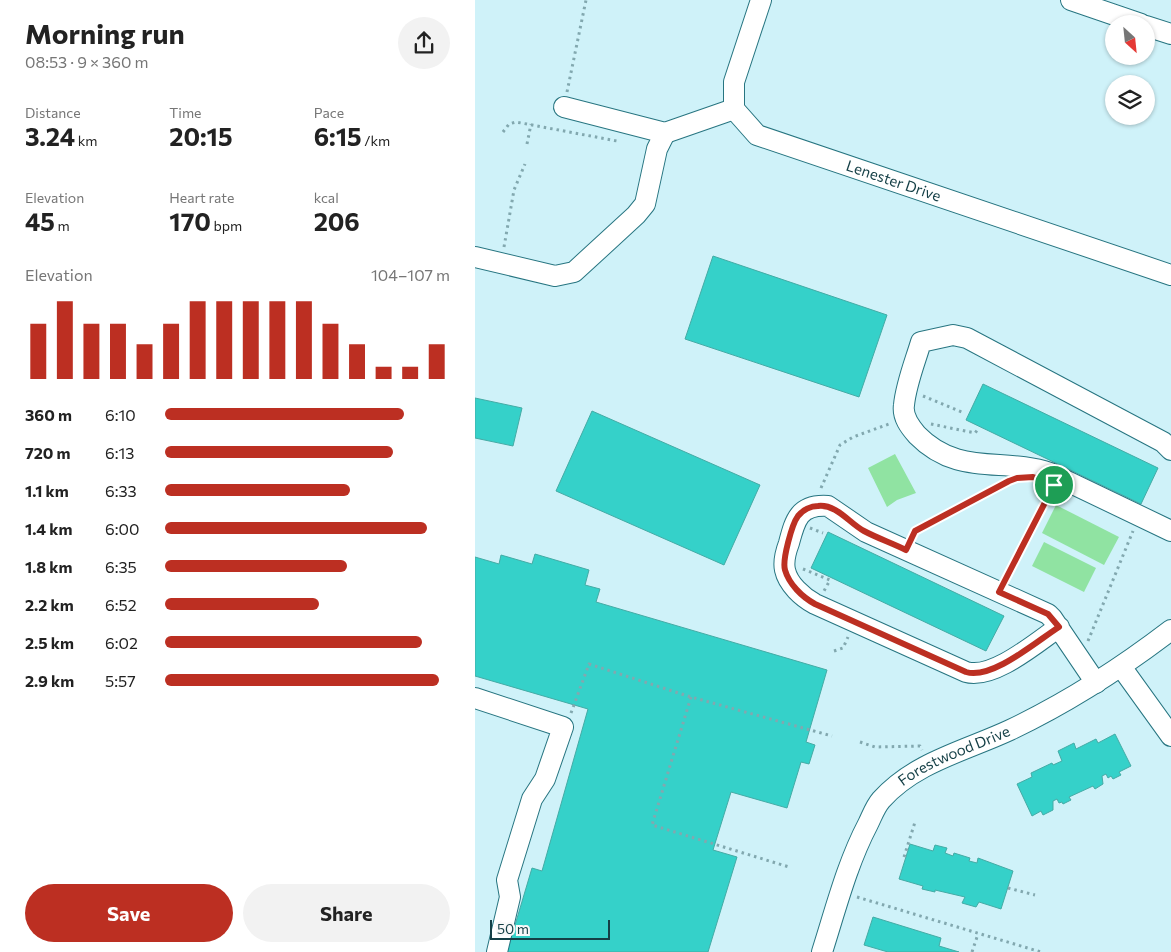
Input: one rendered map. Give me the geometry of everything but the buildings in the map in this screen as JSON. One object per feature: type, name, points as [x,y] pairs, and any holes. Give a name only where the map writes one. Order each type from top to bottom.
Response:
[{"type":"street","points":[[564,107],[665,132],[734,109],[734,82],[761,0]]},
{"type":"street","points":[[1071,0],[1115,15]]},
{"type":"street","points":[[1155,29],[1171,34]]},
{"type":"street","name":"Lenester Drive","points":[[734,109],[757,135],[1171,275]]},
{"type":"street","points":[[475,257],[555,276],[574,272],[636,215],[645,204],[657,149],[665,132]]},
{"type":"street","points":[[1171,450],[1163,442],[967,338],[953,336],[921,342],[904,406],[907,421],[922,440],[936,450],[967,463],[1031,468],[1058,477],[1171,532]]},
{"type":"street","points":[[1059,627],[991,670],[971,674],[815,604],[791,583],[784,564],[793,525],[797,517],[807,509],[819,506],[833,508],[866,532],[1048,614],[1059,627],[1096,683]]},
{"type":"street","name":"Forestwood Drive","points":[[822,952],[853,852],[880,802],[908,776],[929,764],[1011,730],[1096,683],[1122,668],[1171,630]]},
{"type":"street","points":[[1122,668],[1171,736]]},
{"type":"street","points":[[475,698],[563,727],[545,779],[532,799],[507,880],[510,897],[497,952]]},
{"type":"path","points":[[559,129],[587,0]]},
{"type":"path","points":[[503,132],[509,124],[516,122],[618,141]]},
{"type":"path","points":[[527,144],[531,124]]},
{"type":"path","points":[[501,263],[514,190],[525,164]]},
{"type":"path","points":[[908,390],[964,413]]},
{"type":"path","points":[[819,506],[817,498],[840,445],[853,436],[897,421]]},
{"type":"path","points":[[923,422],[975,433],[979,429]]},
{"type":"path","points":[[999,592],[1058,477]]},
{"type":"path","points":[[906,550],[915,531],[1009,481]]},
{"type":"path","points":[[1081,659],[1127,540],[1141,518]]},
{"type":"path","points":[[834,651],[843,648],[851,630]]},
{"type":"path","points":[[563,727],[576,705],[589,664],[691,697],[832,736]]},
{"type":"path","points":[[691,697],[652,825],[789,866]]},
{"type":"path","points":[[860,742],[875,746],[920,746],[929,764]]},
{"type":"path","points":[[904,857],[915,822]]},
{"type":"path","points":[[1007,888],[1035,895]]},
{"type":"path","points":[[841,892],[1041,952]]},
{"type":"path","points":[[972,952],[978,933]]},
{"type":"green space","points":[[895,454],[916,493],[897,500],[887,507],[868,468]]},
{"type":"green space","points":[[1056,505],[1119,537],[1104,565],[1042,533]]},
{"type":"green space","points":[[1044,542],[1096,568],[1084,592],[1032,566]]},
{"type":"route","points":[[1033,477],[1054,485],[999,592],[1048,614],[1059,627],[998,667],[984,673],[971,674],[966,672],[809,601],[791,583],[784,569],[793,525],[797,517],[807,509],[819,506],[833,508],[860,529],[906,550],[911,535],[915,531],[1009,481],[1017,478],[1033,477]]}]
